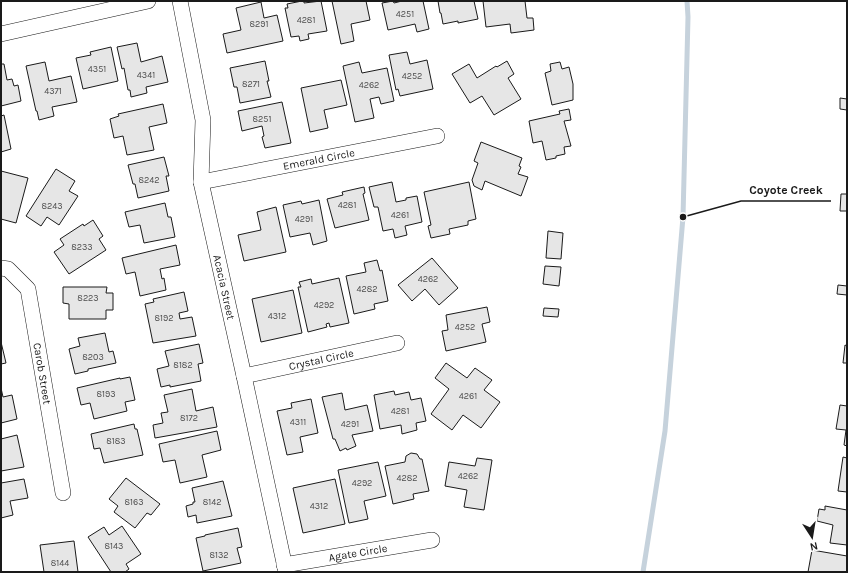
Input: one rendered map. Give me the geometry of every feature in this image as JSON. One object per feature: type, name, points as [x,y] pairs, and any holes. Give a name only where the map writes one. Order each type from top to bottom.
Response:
[{"type":"street","points":[[1,34],[148,1]]},
{"type":"street","name":"Acacia Street","points":[[180,1],[203,120],[201,182],[285,568]]},
{"type":"street","name":"Emerald Circle","points":[[201,182],[437,136]]},
{"type":"street","name":"Carob Street","points":[[1,268],[8,269],[28,289],[63,493]]},
{"type":"street","name":"Crystal Circle","points":[[244,376],[397,342]]},
{"type":"street","name":"Agate Circle","points":[[285,568],[432,540]]},
{"type":"building","points":[[304,1],[304,3],[321,1],[327,31],[308,34],[309,39],[300,41],[299,36],[291,37],[285,8],[288,8],[287,4]]},
{"type":"building","points":[[332,1],[366,1],[370,20],[351,24],[354,41],[341,44]]},
{"type":"building","points":[[393,1],[394,3],[402,1],[423,1],[429,29],[417,32],[415,24],[388,30],[382,3]]},
{"type":"building","points":[[438,1],[474,1],[478,19],[443,24]]},
{"type":"building","points":[[483,1],[525,1],[527,18],[533,18],[534,30],[511,33],[510,24],[486,27]]},
{"type":"building","points":[[261,2],[264,18],[277,15],[283,41],[227,53],[223,34],[241,30],[236,8]]},
{"type":"building","points":[[137,43],[141,62],[162,56],[168,82],[146,87],[147,93],[131,97],[117,47]]},
{"type":"building","points":[[111,47],[118,81],[83,89],[76,58],[91,55],[90,52]]},
{"type":"building","points":[[407,52],[410,64],[427,60],[433,89],[400,96],[398,89],[396,90],[389,55]]},
{"type":"building","points":[[265,61],[269,81],[267,81],[271,97],[240,103],[237,87],[234,87],[230,68]]},
{"type":"building","points":[[507,61],[514,74],[508,78],[521,99],[494,115],[482,96],[470,103],[452,74],[469,64],[477,78]]},
{"type":"building","points":[[45,62],[49,81],[71,76],[77,102],[52,107],[54,116],[39,120],[26,66]]},
{"type":"building","points":[[359,62],[362,73],[387,68],[394,101],[381,104],[379,97],[370,99],[374,118],[355,122],[343,66]]},
{"type":"building","points":[[560,62],[562,69],[569,67],[573,84],[573,100],[552,105],[545,73],[551,71],[550,64]]},
{"type":"building","points":[[1,64],[4,64],[7,80],[12,79],[14,86],[18,85],[21,101],[1,106]]},
{"type":"building","points":[[341,80],[347,105],[324,110],[328,128],[310,132],[301,88]]},
{"type":"building","points":[[840,98],[847,99],[847,110],[840,109]]},
{"type":"building","points":[[282,102],[291,143],[265,148],[262,137],[264,136],[262,126],[242,131],[238,111]]},
{"type":"building","points":[[163,104],[167,123],[149,127],[154,150],[127,155],[123,136],[114,138],[110,119],[119,116],[118,114]]},
{"type":"building","points":[[569,109],[571,120],[564,121],[571,146],[564,147],[565,154],[546,160],[542,141],[533,143],[529,121],[560,114],[559,111]]},
{"type":"building","points":[[4,115],[11,149],[1,152],[1,116]]},
{"type":"building","points":[[481,142],[522,158],[519,166],[521,167],[518,174],[528,177],[521,196],[485,181],[482,190],[474,186],[472,180],[478,163],[474,161]]},
{"type":"building","points":[[164,157],[169,176],[166,176],[169,191],[138,198],[128,165]]},
{"type":"building","points":[[56,169],[75,181],[69,191],[78,196],[59,225],[47,217],[41,226],[26,216]]},
{"type":"building","points":[[1,171],[28,178],[16,223],[1,219]]},
{"type":"building","points":[[392,182],[396,202],[417,196],[422,222],[405,226],[407,235],[395,238],[393,229],[383,231],[378,207],[374,207],[369,187]]},
{"type":"building","points":[[469,182],[476,219],[468,221],[468,225],[449,229],[450,234],[431,238],[428,226],[431,225],[424,192]]},
{"type":"building","points":[[364,187],[365,193],[363,194],[369,220],[335,228],[327,199],[343,195],[342,192]]},
{"type":"building","points":[[841,194],[847,194],[847,211],[840,211]]},
{"type":"building","points":[[319,200],[327,241],[313,245],[310,233],[290,237],[283,205],[301,201],[302,204]]},
{"type":"building","points":[[165,203],[168,217],[171,217],[175,237],[144,243],[140,225],[129,227],[125,212]]},
{"type":"building","points":[[276,207],[286,252],[244,261],[238,235],[261,230],[257,212]]},
{"type":"building","points":[[93,220],[103,236],[99,239],[106,250],[69,274],[54,252],[64,245],[60,239],[83,224],[84,226]]},
{"type":"building","points":[[548,231],[563,233],[561,259],[546,258]]},
{"type":"building","points":[[176,245],[180,265],[160,269],[162,279],[164,278],[166,290],[140,296],[135,272],[126,274],[122,258]]},
{"type":"building","points":[[432,258],[458,288],[439,305],[425,289],[412,301],[398,285]]},
{"type":"building","points":[[377,260],[380,271],[382,270],[388,301],[374,304],[375,309],[354,314],[346,276],[366,272],[364,263]]},
{"type":"building","points":[[545,266],[561,267],[559,286],[543,284]]},
{"type":"building","points":[[339,278],[349,323],[330,327],[329,323],[326,324],[327,327],[308,332],[298,287],[301,287],[299,282],[311,279],[312,284]]},
{"type":"building","points":[[838,285],[847,286],[847,295],[837,294]]},
{"type":"building","points":[[63,287],[107,287],[106,293],[113,293],[113,310],[106,310],[106,319],[69,319],[69,304],[63,303]]},
{"type":"building","points":[[293,290],[302,333],[261,342],[252,299]]},
{"type":"building","points":[[184,292],[188,311],[179,313],[180,319],[192,317],[196,336],[153,343],[145,304],[154,302],[153,299]]},
{"type":"building","points":[[487,307],[490,322],[482,324],[486,342],[446,351],[442,331],[448,330],[446,315]]},
{"type":"building","points":[[544,308],[559,309],[558,317],[543,316]]},
{"type":"building","points":[[105,333],[109,352],[113,351],[116,363],[88,369],[88,371],[75,374],[69,349],[80,346],[78,338]]},
{"type":"building","points":[[1,342],[6,363],[1,364]]},
{"type":"building","points":[[199,344],[203,363],[198,364],[201,381],[170,387],[170,385],[161,387],[157,369],[169,366],[165,351]]},
{"type":"building","points":[[845,345],[847,346],[847,363],[843,363]]},
{"type":"building","points":[[446,363],[467,378],[475,368],[492,380],[484,390],[500,402],[481,428],[463,415],[452,430],[431,414],[449,389],[435,378]]},
{"type":"building","points":[[130,377],[135,400],[125,402],[127,411],[94,419],[90,403],[81,405],[77,388]]},
{"type":"building","points":[[1,388],[3,397],[12,395],[17,419],[1,423]]},
{"type":"building","points":[[192,389],[196,411],[213,407],[217,427],[155,438],[153,425],[163,423],[161,413],[168,412],[164,395]]},
{"type":"building","points":[[394,391],[395,395],[409,392],[411,400],[421,398],[426,421],[416,423],[417,430],[402,434],[401,425],[380,429],[374,395]]},
{"type":"building","points":[[342,393],[345,410],[367,405],[373,431],[352,435],[356,446],[340,451],[335,439],[333,439],[322,397]]},
{"type":"building","points":[[311,399],[318,433],[300,437],[303,452],[287,455],[277,411],[292,408],[291,403]]},
{"type":"building","points":[[840,405],[847,406],[847,446],[844,445],[846,430],[836,429]]},
{"type":"building","points":[[134,424],[135,429],[137,429],[143,455],[104,463],[100,448],[94,449],[91,434]]},
{"type":"building","points":[[217,431],[221,450],[202,455],[207,477],[180,483],[175,460],[163,462],[159,444]]},
{"type":"building","points":[[17,435],[24,467],[1,471],[1,439]]},
{"type":"building","points":[[411,453],[417,454],[420,459],[422,459],[429,491],[413,494],[414,499],[393,504],[385,466],[405,462],[406,456]]},
{"type":"building","points":[[843,457],[847,458],[847,492],[838,491]]},
{"type":"building","points":[[477,458],[492,460],[484,510],[464,507],[467,490],[445,486],[449,462],[475,466]]},
{"type":"building","points":[[378,462],[386,496],[364,501],[368,519],[349,523],[338,470]]},
{"type":"building","points":[[126,478],[160,504],[151,515],[147,513],[135,528],[114,512],[118,506],[109,499]]},
{"type":"building","points":[[24,479],[28,498],[10,501],[13,515],[1,518],[1,483]]},
{"type":"building","points":[[335,479],[345,524],[303,533],[293,488]]},
{"type":"building","points":[[223,481],[232,516],[197,523],[196,515],[188,517],[186,506],[195,502],[192,488]]},
{"type":"building","points":[[825,506],[847,510],[847,545],[830,543],[833,525],[817,521],[819,509],[825,510]]},
{"type":"building","points":[[122,526],[141,554],[126,564],[129,569],[125,572],[111,572],[88,537],[104,527],[109,535]]},
{"type":"building","points":[[238,528],[242,547],[237,548],[241,563],[203,571],[196,538]]},
{"type":"building","points":[[74,541],[78,572],[44,572],[40,545]]},
{"type":"building","points":[[812,550],[847,556],[847,572],[808,572]]},
{"type":"waterway","points":[[643,572],[665,431],[683,217],[688,17],[687,1]]},
{"type":"place","name":"Coyote Creek","points":[[683,217]]}]
